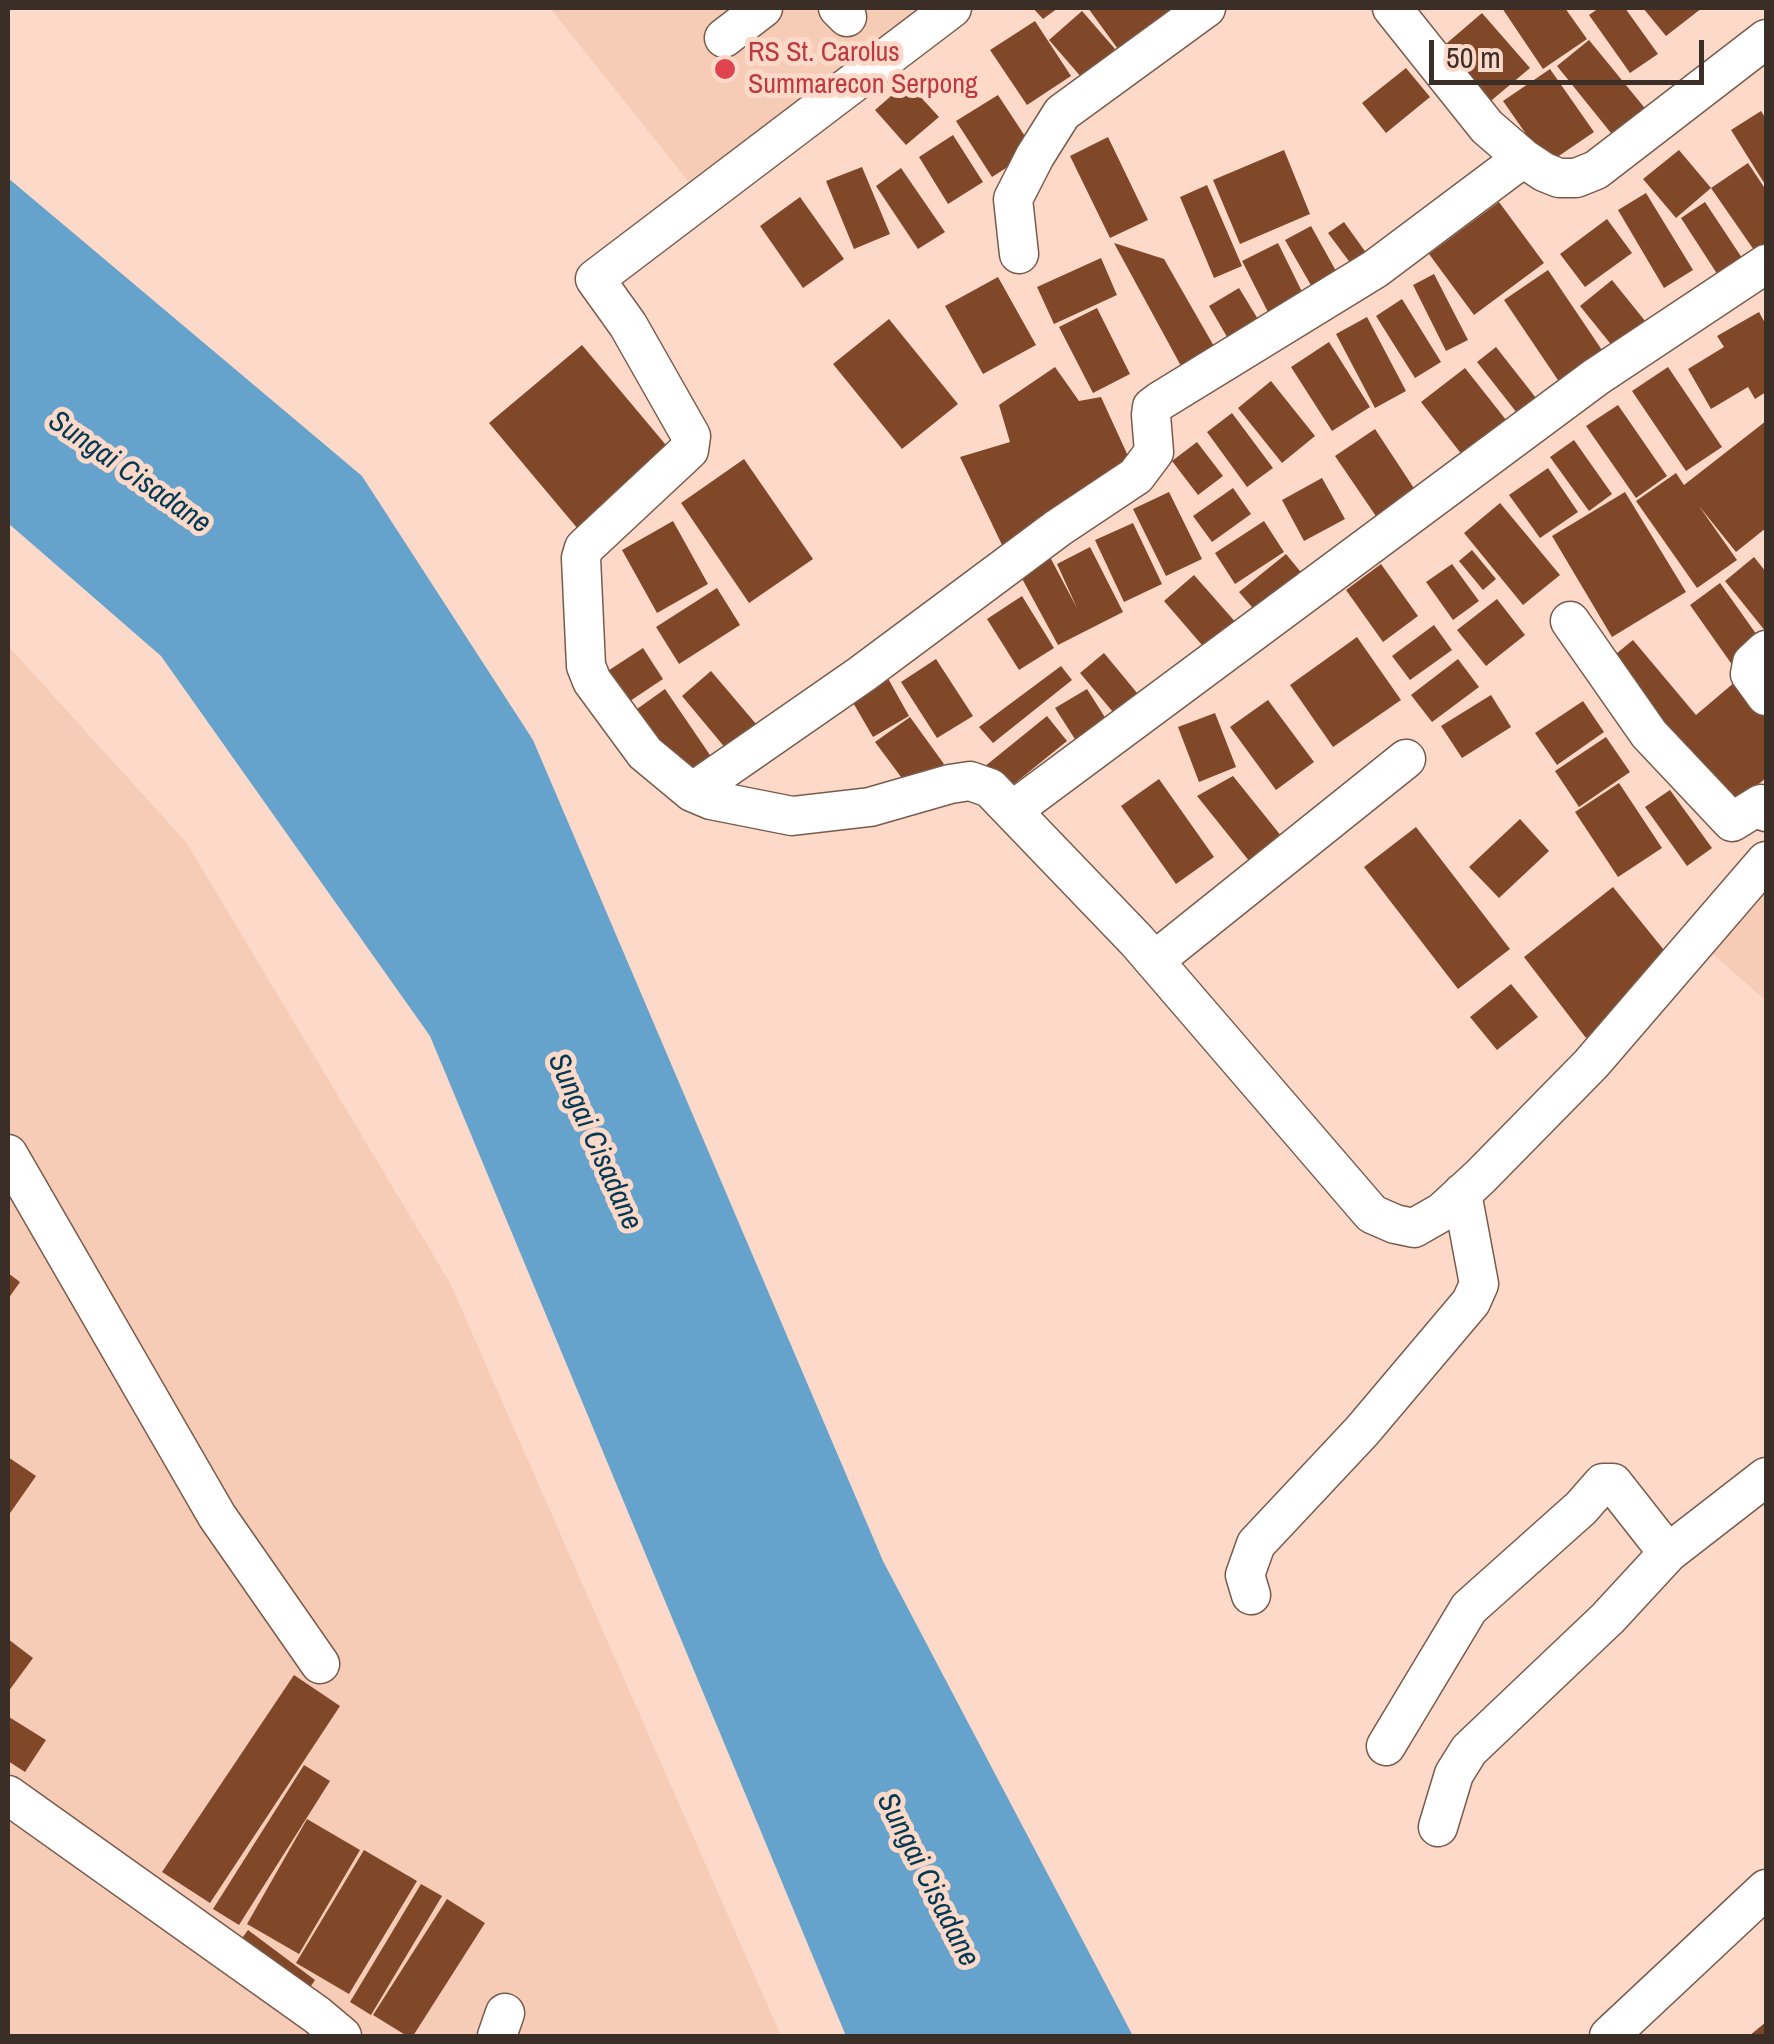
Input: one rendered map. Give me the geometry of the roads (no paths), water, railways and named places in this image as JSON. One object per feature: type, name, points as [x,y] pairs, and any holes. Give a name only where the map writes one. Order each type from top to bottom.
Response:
[{"type":"street","points":[[724,38],[763,8]]},
{"type":"street","points":[[952,8],[595,280],[628,325],[691,436],[689,450],[584,548],[580,570],[586,666],[645,753],[692,792],[711,800],[792,816],[870,807],[970,782],[990,788],[1154,962],[1372,1214],[1414,1228],[1442,1212],[1592,1064],[1766,861]]},
{"type":"street","points":[[1019,254],[1013,200],[1062,114],[1206,8]]},
{"type":"street","points":[[1392,8],[1486,126],[1523,158],[1560,178],[1576,178],[1596,170],[1766,40]]},
{"type":"street","points":[[692,792],[1136,476],[1154,452],[1151,415],[1160,401],[1375,269],[1523,158]]},
{"type":"street","points":[[1013,810],[1596,378],[1766,264]]},
{"type":"street","points":[[1570,620],[1649,734],[1732,822],[1761,804],[1766,812]]},
{"type":"street","points":[[1766,650],[1752,663],[1750,674],[1766,696]]},
{"type":"street","points":[[1154,962],[1406,759]]},
{"type":"street","points":[[8,1154],[216,1516],[320,1664]]},
{"type":"street","points":[[1251,1595],[1245,1575],[1256,1544],[1362,1431],[1471,1302],[1479,1284],[1462,1193]]},
{"type":"street","points":[[1438,1827],[1454,1774],[1469,1750],[1608,1618],[1668,1553],[1766,1477]]},
{"type":"street","points":[[1386,1746],[1470,1608],[1581,1508],[1603,1483],[1613,1483],[1668,1553]]},
{"type":"street","points":[[8,1795],[320,2030]]},
{"type":"street","points":[[1608,2036],[1766,1888]]},
{"type":"water","name":"Sungai Cisadane","points":[[8,178],[362,476],[533,740],[883,1561],[1133,2036],[846,2036],[430,1036],[161,656],[8,523]]},
{"type":"place","name":"RS St. Carolus Summarecon Serpong","points":[[725,69]]}]
